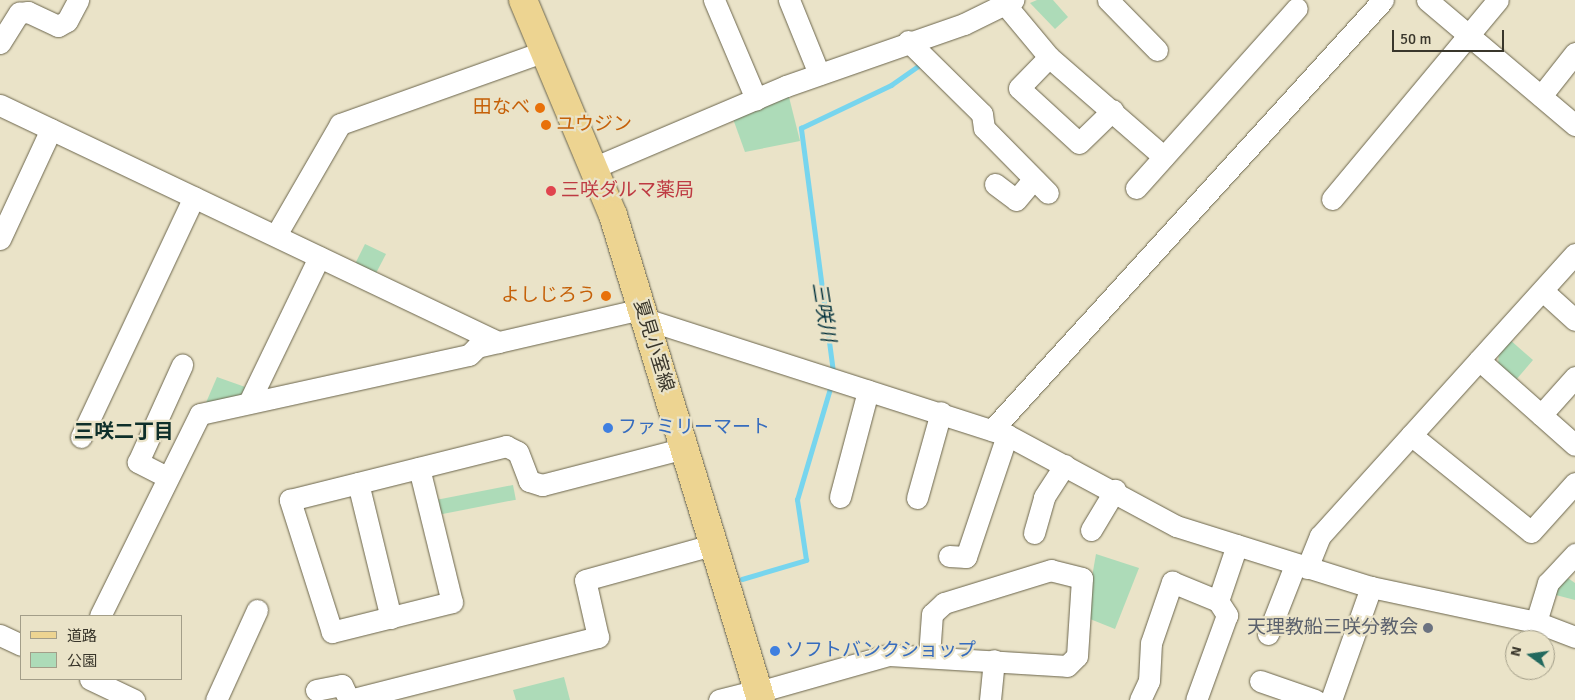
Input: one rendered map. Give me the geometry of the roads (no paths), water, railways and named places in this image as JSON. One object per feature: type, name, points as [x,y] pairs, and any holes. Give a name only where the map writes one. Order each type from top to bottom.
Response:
[{"type":"main road","name":"夏見小室線","points":[[525,1],[593,168],[643,314],[716,544],[759,694]]},
{"type":"street","points":[[0,43],[19,13],[28,12],[58,26],[67,21],[78,0]]},
{"type":"street","points":[[714,0],[756,99]]},
{"type":"street","points":[[789,0],[820,74]]},
{"type":"street","points":[[1108,0],[1157,50]]},
{"type":"street","points":[[949,556],[966,557],[999,432],[1383,0]]},
{"type":"street","points":[[1427,0],[1575,124]]},
{"type":"street","points":[[1332,199],[1498,0]]},
{"type":"street","points":[[593,168],[820,74],[908,41],[964,24],[1008,2],[1049,57],[1113,110],[1164,157]]},
{"type":"street","points":[[1136,188],[1297,8]]},
{"type":"street","points":[[908,41],[982,114],[984,128],[1040,187],[1016,200],[996,184]]},
{"type":"street","points":[[276,236],[340,124],[545,51]]},
{"type":"street","points":[[1541,96],[1575,53]]},
{"type":"street","points":[[1049,57],[1019,88],[1079,143],[1113,110]]},
{"type":"street","points":[[0,105],[498,342]]},
{"type":"street","points":[[0,239],[51,129]]},
{"type":"street","points":[[81,437],[194,197]]},
{"type":"street","points":[[1268,634],[1301,566],[1320,536],[1575,254]]},
{"type":"street","points":[[249,402],[320,257]]},
{"type":"street","points":[[1543,291],[1575,320]]},
{"type":"street","points":[[100,615],[166,477],[200,414],[469,355],[477,347],[498,342],[643,314],[868,391],[941,412],[999,432],[1115,490],[1176,526],[1371,587],[1536,622],[1575,637]]},
{"type":"street","points":[[1479,360],[1575,445]]},
{"type":"street","points":[[166,477],[138,462],[182,365]]},
{"type":"street","points":[[1541,415],[1575,377]]},
{"type":"street","points":[[840,497],[868,391]]},
{"type":"street","points":[[917,498],[941,412]]},
{"type":"street","points":[[1411,435],[1531,532],[1575,483]]},
{"type":"street","points":[[419,468],[452,602],[332,632],[290,500],[506,446],[518,452],[529,482],[542,485],[685,448]]},
{"type":"street","points":[[1034,533],[1044,497],[1065,465]]},
{"type":"street","points":[[358,483],[391,618]]},
{"type":"street","points":[[1090,530],[1115,490]]},
{"type":"street","points":[[316,690],[342,685],[349,700],[598,637],[585,580],[716,544]]},
{"type":"street","points":[[1218,600],[1237,545]]},
{"type":"street","points":[[1536,622],[1548,584],[1575,554]]},
{"type":"street","points":[[719,700],[759,694],[866,659],[928,656],[1073,663],[1082,578],[1051,570],[944,603],[932,614],[928,656]]},
{"type":"street","points":[[1140,700],[1149,681],[1151,643],[1172,582],[1218,600],[1227,615],[1196,700]]},
{"type":"street","points":[[1331,700],[1371,587]]},
{"type":"street","points":[[216,700],[257,610]]},
{"type":"street","points":[[0,635],[20,645]]},
{"type":"street","points":[[990,700],[994,660]]},
{"type":"street","points":[[92,680],[134,700]]},
{"type":"street","points":[[1260,681],[1315,700]]},
{"type":"waterway","name":"三咲川","points":[[833,372],[801,128],[891,85],[921,64]]},
{"type":"waterway","name":"三咲川","points":[[742,579],[806,560],[797,500],[831,385]]},
{"type":"place","name":"田なべ","points":[[540,108]]},
{"type":"place","name":"ユウジン","points":[[546,125]]},
{"type":"place","name":"三咲ダルマ薬局","points":[[551,191]]},
{"type":"place","name":"よしじろう","points":[[606,296]]},
{"type":"place","name":"ファミリーマート","points":[[608,428]]},
{"type":"place","name":"天理教船三咲分教会","points":[[1428,628]]},
{"type":"place","name":"ソフトバンクショップ","points":[[775,651]]},
{"type":"district","name":"三咲二丁目","points":[[124,431]]}]
